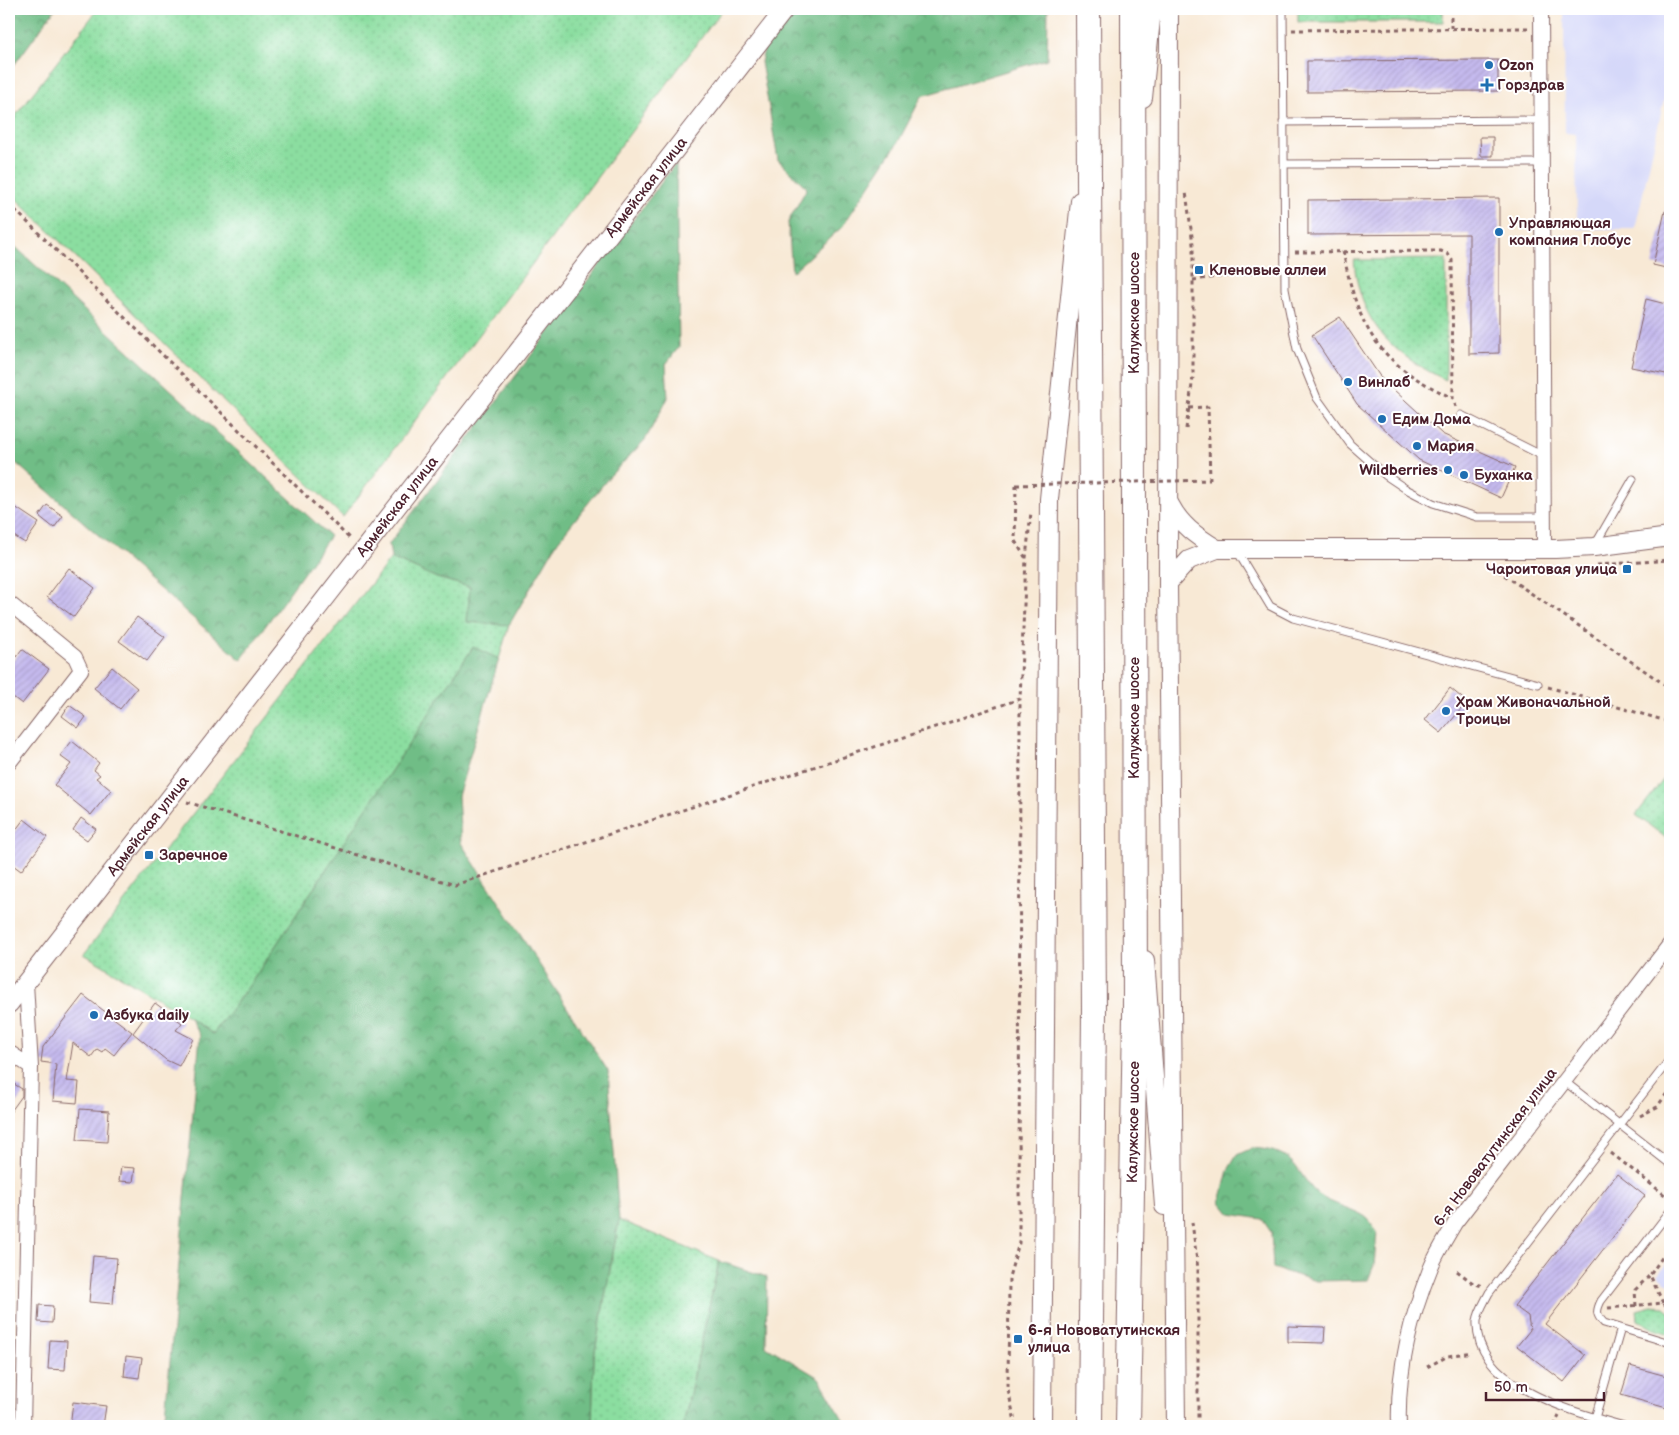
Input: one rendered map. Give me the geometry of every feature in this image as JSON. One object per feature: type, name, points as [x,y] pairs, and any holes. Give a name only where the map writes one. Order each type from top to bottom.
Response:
[{"type":"highway","points":[[1088,9],[1094,1012],[1090,1426]]},
{"type":"highway","name":"Калужское шоссе","points":[[1128,1426],[1135,1015],[1133,9]]},
{"type":"street","name":"Армейская улица","points":[[9,1004],[785,9]]},
{"type":"street","points":[[1134,190],[1152,9]]},
{"type":"street","points":[[1169,9],[1168,583],[1176,1426]]},
{"type":"street","points":[[1542,9],[1544,550]]},
{"type":"street","points":[[1042,1426],[1049,499],[1089,112]]},
{"type":"street","points":[[1168,502],[1175,515],[1190,531],[1217,549]]},
{"type":"street","points":[[1168,583],[1190,560],[1217,549],[1544,550],[1594,547],[1670,537]]},
{"type":"street","points":[[9,602],[76,657],[81,670],[9,763]]},
{"type":"street","points":[[1134,815],[1176,1368]]},
{"type":"street","name":"6-я Нововатутинская улица","points":[[1399,1426],[1400,1392],[1412,1321],[1432,1266],[1455,1223],[1670,944]]},
{"type":"street","points":[[23,1426],[31,1067],[26,982]]},
{"type":"street","points":[[9,1052],[31,1067]]},
{"type":"lane","points":[[1283,9],[1284,269],[1297,349],[1317,398],[1338,429],[1368,461],[1406,489],[1455,511],[1477,517],[1544,516]]},
{"type":"lane","points":[[1283,122],[1542,120]]},
{"type":"lane","points":[[1284,164],[1542,163]]},
{"type":"lane","points":[[1461,415],[1544,456]]},
{"type":"lane","points":[[1594,547],[1633,479]]},
{"type":"lane","points":[[1235,549],[1270,606],[1294,618],[1538,684]]},
{"type":"lane","points":[[1624,1426],[1537,1398],[1488,1361],[1479,1342],[1477,1319],[1493,1288],[1669,1064]]},
{"type":"lane","points":[[1564,1082],[1670,1164]]},
{"type":"lane","points":[[1670,1211],[1601,1301],[1597,1309],[1598,1317],[1604,1323],[1670,1343]]},
{"type":"lane","points":[[1595,1418],[1621,1328]]},
{"type":"path","points":[[1451,9],[1451,28]]},
{"type":"path","points":[[1283,30],[1542,28]]},
{"type":"path","points":[[9,204],[362,551]]},
{"type":"path","points":[[1185,438],[1193,377],[1194,244]]},
{"type":"path","points":[[1284,252],[1343,251],[1441,251],[1450,256],[1452,260],[1453,398],[1419,380],[1397,365],[1372,337],[1354,301],[1343,251]]},
{"type":"path","points":[[1193,280],[1284,269]]},
{"type":"path","points":[[1026,558],[1015,540],[1016,485],[1210,480],[1208,407],[1189,408]]},
{"type":"path","points":[[1185,474],[1185,483]]},
{"type":"path","points":[[1034,490],[1035,480]]},
{"type":"path","points":[[1016,1426],[1008,1390],[1009,1277],[1019,1243],[1020,699],[1026,558],[1031,509]]},
{"type":"path","points":[[1491,566],[1670,688]]},
{"type":"path","points":[[1538,684],[1670,722]]},
{"type":"path","points":[[171,796],[455,885],[1020,699]]},
{"type":"path","points":[[1620,1125],[1652,1110],[1670,1089]]},
{"type":"path","points":[[1602,1147],[1670,1199]]},
{"type":"path","points":[[1636,1306],[1635,1290],[1650,1275],[1670,1246]]},
{"type":"path","points":[[1458,1271],[1476,1284],[1493,1288]]},
{"type":"path","points":[[1650,1275],[1663,1303],[1670,1308]]},
{"type":"path","points":[[1597,1309],[1663,1303]]},
{"type":"path","points":[[1427,1367],[1448,1356],[1472,1352],[1485,1355]]},
{"type":"shaded area","points":[[1564,9],[1670,9],[1670,73],[1635,229],[1577,229],[1576,134],[1565,133]]},
{"type":"shaded area","points":[[1670,1259],[1670,1285],[1657,1275]]},
{"type":"green space","points":[[9,9],[55,9],[9,72]]},
{"type":"green space","points":[[98,9],[723,9],[343,517],[9,192],[9,124]]},
{"type":"green space","points":[[788,9],[1048,9],[1047,59],[922,96],[897,144],[842,227],[792,272],[788,222],[807,188],[778,160],[761,62],[768,33]]},
{"type":"green space","points":[[1298,9],[1443,9],[1443,22],[1298,22]]},
{"type":"green space","points":[[676,163],[679,347],[666,364],[668,398],[645,440],[609,477],[558,541],[509,625],[467,622],[470,587],[437,578],[391,558],[389,544]]},
{"type":"green space","points":[[9,241],[330,536],[241,660],[9,457]]},
{"type":"green space","points":[[1446,259],[1446,380],[1410,359],[1394,347],[1382,334],[1371,319],[1363,301],[1357,282],[1354,260]]},
{"type":"green space","points":[[391,558],[437,578],[470,587],[468,622],[509,625],[499,659],[473,648],[251,983],[213,1034],[84,954]]},
{"type":"green space","points":[[473,647],[499,659],[458,796],[461,843],[608,1071],[619,1220],[594,1357],[592,1426],[164,1426],[200,1036],[190,1018],[213,1034],[251,983]]},
{"type":"green space","points":[[1670,771],[1670,841],[1636,815]]},
{"type":"green space","points":[[1252,1148],[1264,1149],[1283,1155],[1293,1163],[1314,1190],[1324,1199],[1358,1213],[1369,1220],[1377,1232],[1374,1265],[1368,1280],[1316,1281],[1273,1268],[1271,1232],[1262,1219],[1230,1214],[1220,1202],[1228,1170],[1237,1155]]},
{"type":"green space","points":[[619,1220],[719,1261],[683,1426],[592,1426],[594,1357]]},
{"type":"green space","points":[[719,1261],[767,1277],[766,1346],[819,1378],[847,1426],[683,1426]]},
{"type":"green space","points":[[1652,1306],[1664,1307],[1670,1312],[1670,1334],[1654,1329],[1638,1320],[1637,1310]]},
{"type":"building","points":[[1498,60],[1498,91],[1307,92],[1307,61]]},
{"type":"building","points":[[1480,137],[1493,137],[1493,156],[1481,156]]},
{"type":"building","points":[[1499,198],[1499,353],[1469,354],[1469,234],[1308,235],[1308,200]]},
{"type":"building","points":[[1665,211],[1670,212],[1670,269],[1653,265]]},
{"type":"building","points":[[1646,299],[1670,305],[1670,354],[1666,374],[1631,367]]},
{"type":"building","points":[[1340,317],[1381,378],[1442,434],[1515,467],[1501,498],[1419,460],[1357,404],[1312,335]]},
{"type":"building","points":[[47,505],[63,516],[54,528],[39,516]]},
{"type":"building","points":[[15,507],[39,523],[25,543],[9,533],[9,517]]},
{"type":"building","points":[[69,568],[95,588],[74,617],[47,597]]},
{"type":"building","points":[[137,617],[165,637],[147,661],[119,641]]},
{"type":"building","points":[[22,649],[49,669],[22,704],[9,694],[9,666]]},
{"type":"building","points":[[112,667],[137,688],[120,709],[94,688]]},
{"type":"building","name":"Храм Живоначальной Троицы","points":[[1450,688],[1467,702],[1441,733],[1425,720]]},
{"type":"building","points":[[69,705],[86,717],[78,728],[62,716]]},
{"type":"building","points":[[72,741],[99,763],[94,770],[100,775],[96,778],[111,790],[91,815],[54,785],[71,764],[60,756]]},
{"type":"building","points":[[81,818],[96,829],[87,840],[73,830]]},
{"type":"building","points":[[24,819],[47,837],[21,871],[9,862],[9,839]]},
{"type":"building","points":[[83,995],[132,1032],[114,1055],[105,1048],[102,1052],[97,1049],[91,1057],[73,1043],[67,1081],[79,1082],[77,1103],[53,1101],[56,1064],[41,1062],[43,1047]]},
{"type":"building","points":[[155,1003],[182,1023],[176,1030],[193,1039],[179,1066],[166,1060],[133,1033]]},
{"type":"building","points":[[14,1084],[22,1089],[22,1096],[9,1114],[9,1091]]},
{"type":"building","points":[[80,1109],[109,1111],[107,1142],[77,1140]]},
{"type":"building","points":[[121,1167],[135,1168],[133,1182],[119,1181]]},
{"type":"building","points":[[1617,1174],[1645,1196],[1545,1324],[1585,1355],[1564,1382],[1517,1346],[1530,1330],[1528,1316],[1514,1306]]},
{"type":"building","points":[[93,1256],[117,1258],[113,1304],[89,1302]]},
{"type":"building","points":[[39,1305],[53,1306],[52,1323],[38,1322]]},
{"type":"building","points":[[1288,1326],[1325,1327],[1324,1343],[1288,1342]]},
{"type":"building","points":[[50,1340],[67,1341],[65,1370],[48,1369]]},
{"type":"building","points":[[126,1356],[142,1358],[139,1378],[124,1376]]},
{"type":"building","points":[[1630,1366],[1670,1377],[1670,1409],[1621,1395]]},
{"type":"building","points":[[73,1402],[106,1406],[103,1426],[70,1426]]},
{"type":"place","name":"Ozon","points":[[1489,65]]},
{"type":"place","name":"Горздрав","points":[[1487,85]]},
{"type":"place","name":"Управляющая компания Глобус","points":[[1499,232]]},
{"type":"place","name":"Кленовые аллеи","points":[[1199,270]]},
{"type":"place","name":"Винлаб","points":[[1348,382]]},
{"type":"place","name":"Едим Дома","points":[[1382,419]]},
{"type":"place","name":"Мария","points":[[1417,446]]},
{"type":"place","name":"Wildberries","points":[[1448,470]]},
{"type":"place","name":"Буханка","points":[[1464,475]]},
{"type":"place","name":"Чароитовая улица","points":[[1627,569]]},
{"type":"place","name":"Храм Живоначальной Троицы","points":[[1446,711]]},
{"type":"place","name":"Заречное","points":[[149,855]]},
{"type":"place","name":"Азбука daily","points":[[94,1015]]},
{"type":"place","name":"6-я Нововатутинская улица","points":[[1018,1339]]}]
